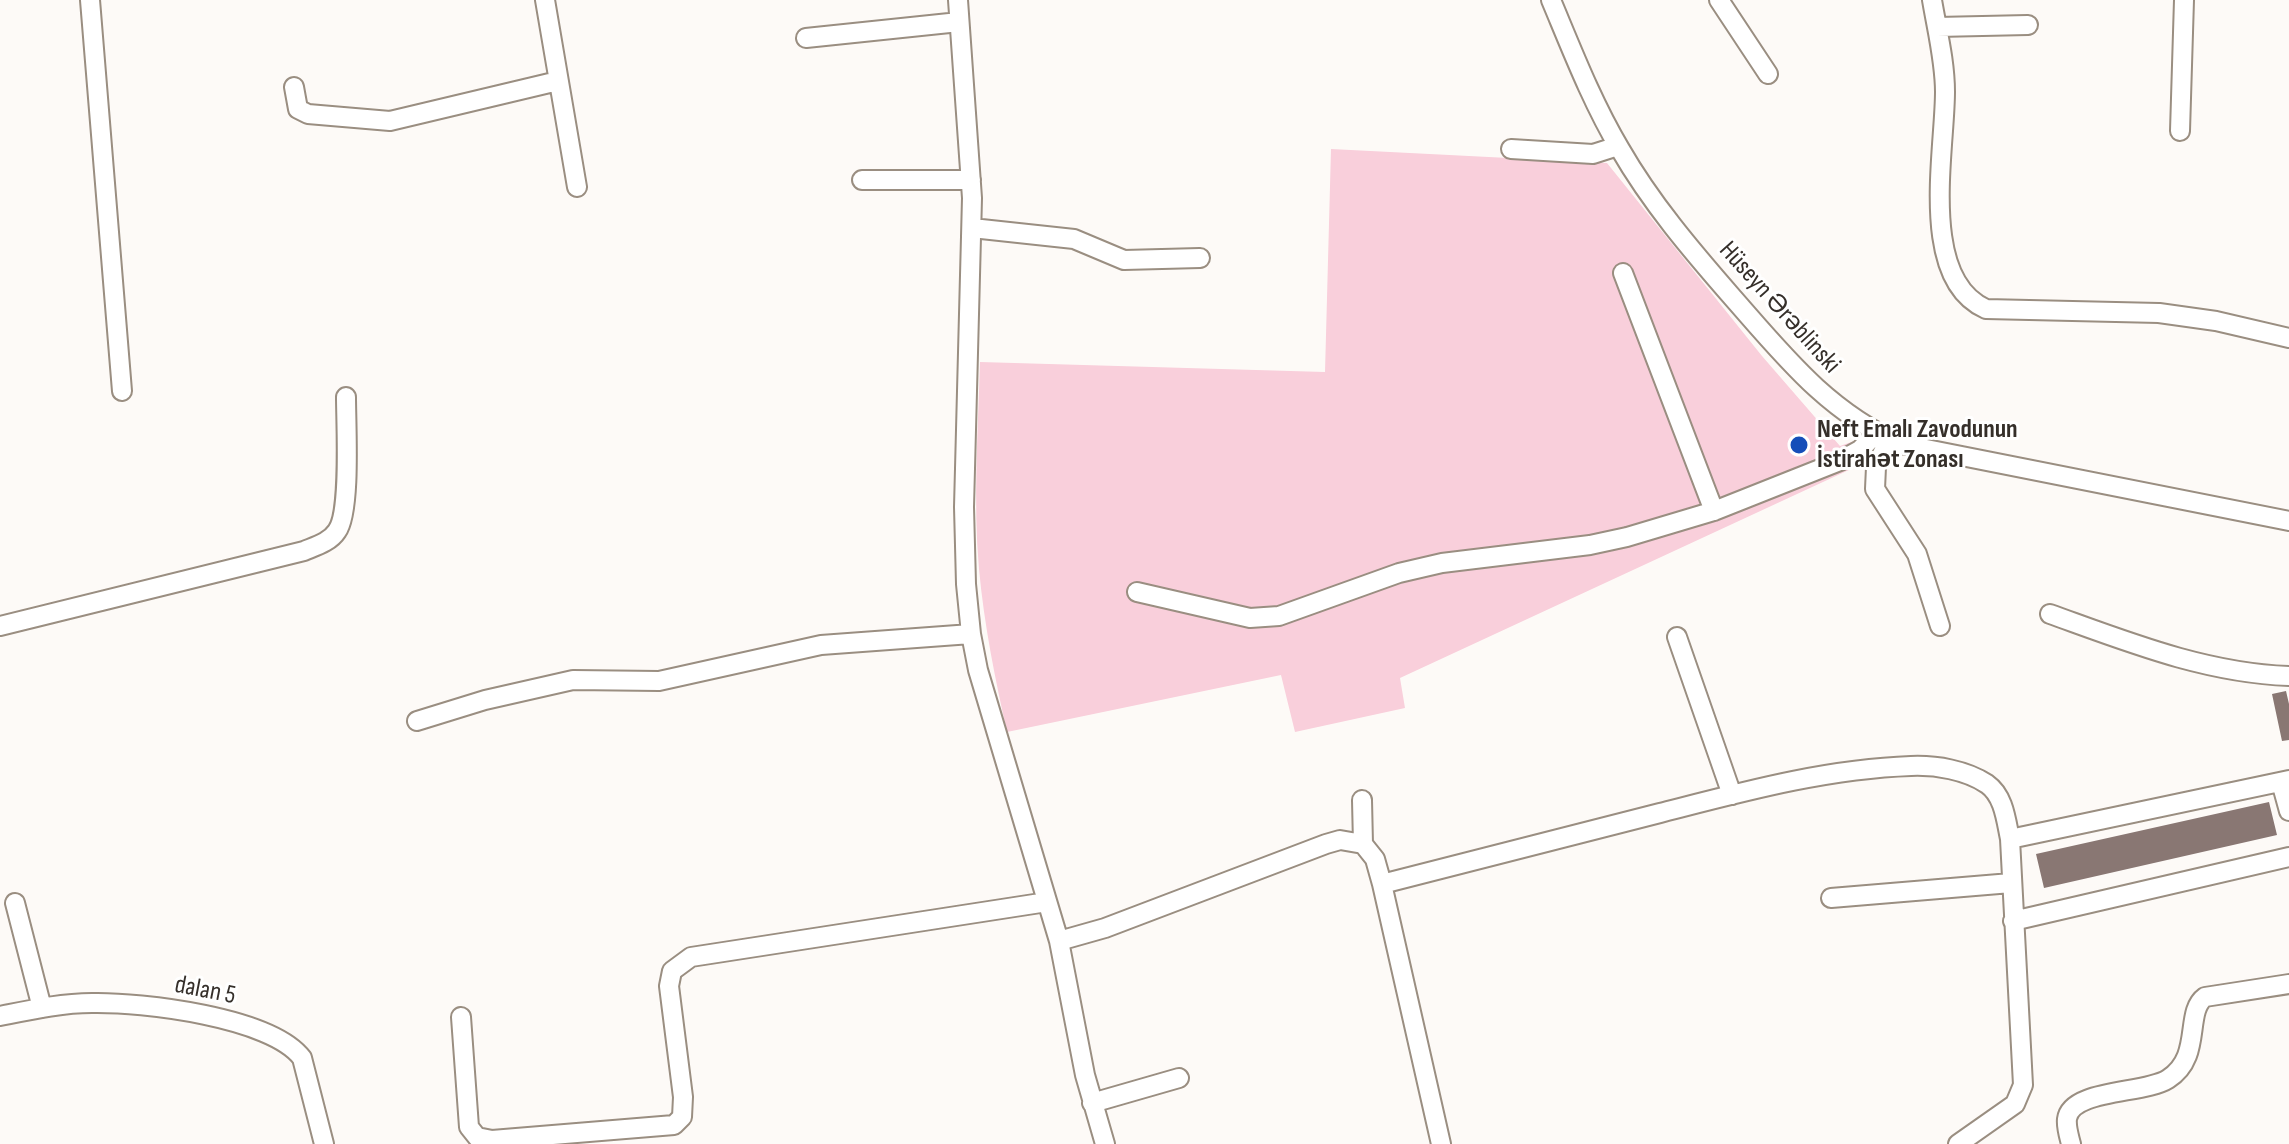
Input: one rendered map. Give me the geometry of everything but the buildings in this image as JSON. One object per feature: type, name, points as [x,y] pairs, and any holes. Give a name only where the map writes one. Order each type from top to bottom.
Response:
[{"type":"street","points":[[90,0],[122,391]]},
{"type":"street","points":[[545,0],[577,187]]},
{"type":"street","points":[[958,0],[972,228],[964,507],[971,634],[987,708],[1059,941],[1092,1103],[1105,1144]]},
{"type":"street","name":"Hüseyn Ərəblinski","points":[[1551,0],[1618,146],[1637,178],[1687,245],[1817,392],[1883,436],[1918,448],[2289,521]]},
{"type":"street","points":[[1719,0],[1768,74]]},
{"type":"street","points":[[1932,0],[1945,90],[1940,174],[1942,226],[1949,266],[1957,284],[1970,299],[1986,309],[2159,313],[2216,321],[2289,338]]},
{"type":"street","points":[[2180,131],[2184,0]]},
{"type":"street","points":[[806,38],[959,22]]},
{"type":"street","points":[[1937,27],[2028,25]]},
{"type":"street","points":[[294,87],[298,109],[308,114],[390,121],[558,81]]},
{"type":"street","points":[[1511,149],[1593,154],[1618,146]]},
{"type":"street","points":[[862,180],[971,180]]},
{"type":"street","points":[[972,228],[1074,239],[1124,260],[1200,258]]},
{"type":"street","points":[[1623,273],[1714,511]]},
{"type":"street","points":[[0,626],[304,551],[323,543],[336,533],[342,521],[346,397]]},
{"type":"street","points":[[1137,592],[1250,618],[1279,616],[1399,573],[1442,563],[1590,545],[1714,511],[1840,461],[1883,436]]},
{"type":"street","points":[[1883,436],[1875,489],[1917,554],[1940,626]]},
{"type":"street","points":[[2050,614],[2182,660],[2259,674],[2289,676]]},
{"type":"street","points":[[417,721],[485,700],[573,680],[668,680],[821,645],[971,634]]},
{"type":"street","points":[[1677,637],[1732,795]]},
{"type":"street","points":[[1382,884],[1732,795],[1843,772],[1912,766],[1967,774],[1994,790],[2005,815],[2010,839],[2023,1085],[2015,1104],[1958,1144]]},
{"type":"street","points":[[2010,839],[2285,781],[2289,811]]},
{"type":"street","points":[[1362,800],[1363,844]]},
{"type":"street","points":[[1059,941],[1105,928],[1326,844],[1340,840],[1363,844],[1375,859],[1382,884],[1441,1144]]},
{"type":"street","points":[[2013,921],[2289,857]]},
{"type":"street","points":[[1831,898],[2011,883]]},
{"type":"street","points":[[461,1017],[469,1127],[477,1137],[492,1140],[674,1125],[682,1117],[683,1097],[669,986],[672,971],[691,957],[1047,902]]},
{"type":"street","points":[[15,903],[42,1008]]},
{"type":"street","points":[[2071,1144],[2067,1118],[2076,1104],[2152,1086],[2166,1081],[2177,1072],[2192,1043],[2196,1008],[2205,997],[2289,984]]},
{"type":"street","name":"dalan 5","points":[[0,1016],[92,1003],[185,1011],[275,1036],[293,1047],[302,1058],[324,1144]]},
{"type":"street","points":[[1092,1103],[1179,1078]]},
{"type":"shaded area","points":[[1331,149],[1607,163],[1762,356],[1840,446],[1854,441],[1865,460],[1400,678],[1405,708],[1295,732],[1281,675],[1007,732],[990,651],[977,543],[980,362],[1325,372]]},
{"type":"place","name":"Neft Emalı Zavodunun İstirahət Zonası","points":[[1799,445]]}]
